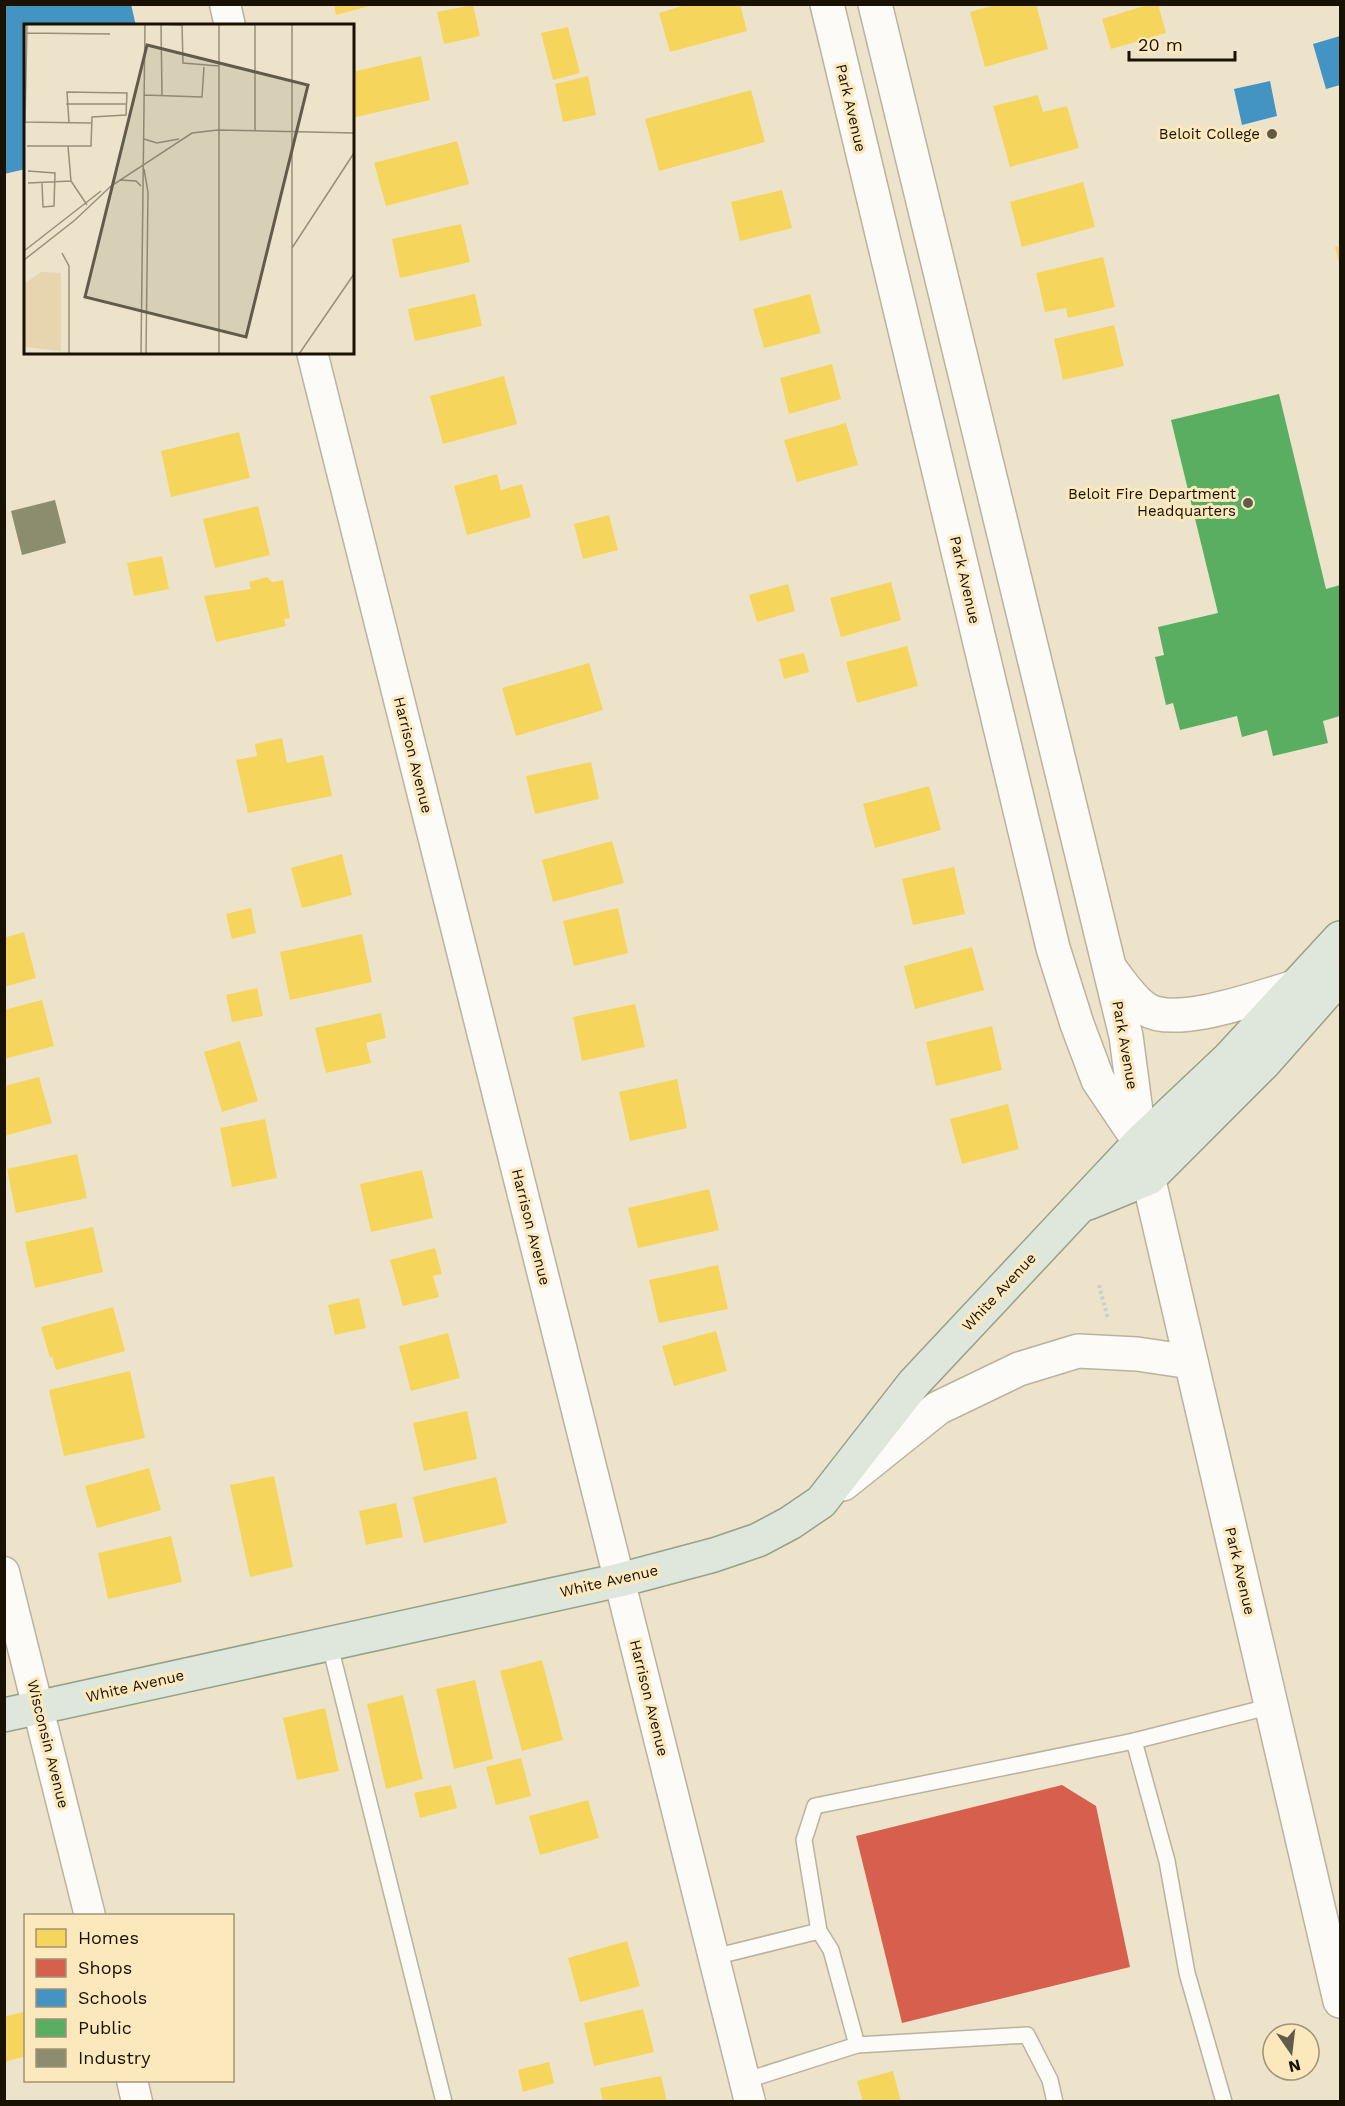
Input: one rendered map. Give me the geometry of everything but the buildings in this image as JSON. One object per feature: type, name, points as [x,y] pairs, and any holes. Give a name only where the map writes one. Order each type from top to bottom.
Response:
[{"type":"main road","name":"White Avenue","points":[[4,1715],[620,1580],[714,1555],[758,1540],[790,1523],[821,1502],[914,1383],[1140,1142],[1229,1058],[1341,938]]},
{"type":"main road","name":"White Avenue","points":[[1078,1207],[1149,1178],[1264,1063],[1341,977]]},
{"type":"street","points":[[225,4],[230,24]]},
{"type":"street","name":"Park Avenue","points":[[827,4],[1053,948],[1077,1024],[1098,1080],[1140,1142]]},
{"type":"street","name":"Park Avenue","points":[[875,4],[1126,1036],[1140,1142],[1341,2001]]},
{"type":"street","name":"Harrison Avenue","points":[[313,354],[747,2091]]},
{"type":"street","points":[[1109,967],[1135,999],[1148,1010],[1170,1016],[1199,1013],[1298,986]]},
{"type":"street","points":[[821,1502],[939,1408],[1019,1369],[1078,1351],[1137,1354],[1191,1362]]},
{"type":"street","name":"Wisconsin Avenue","points":[[4,1572],[90,1914]]},
{"type":"street","points":[[132,2082],[137,2102]]},
{"type":"lane","points":[[329,1642],[444,2102]]},
{"type":"lane","points":[[857,2045],[831,1950],[819,1931],[804,1840],[815,1806],[1134,1741],[1272,1706]]},
{"type":"lane","points":[[1134,1741],[1167,1861],[1187,1973],[1224,2102]]},
{"type":"lane","points":[[714,1957],[819,1931]]},
{"type":"lane","points":[[747,2091],[857,2045],[1027,2035],[1050,2080],[1055,2102]]},
{"type":"path","points":[[1099,1285],[1110,1326]]},
{"type":"path","points":[[1102,1294],[1109,1292]]},
{"type":"place","name":"Beloit College","points":[[1272,134]]},
{"type":"place","name":"Beloit Fire Department Headquarters","points":[[1248,503]]}]
